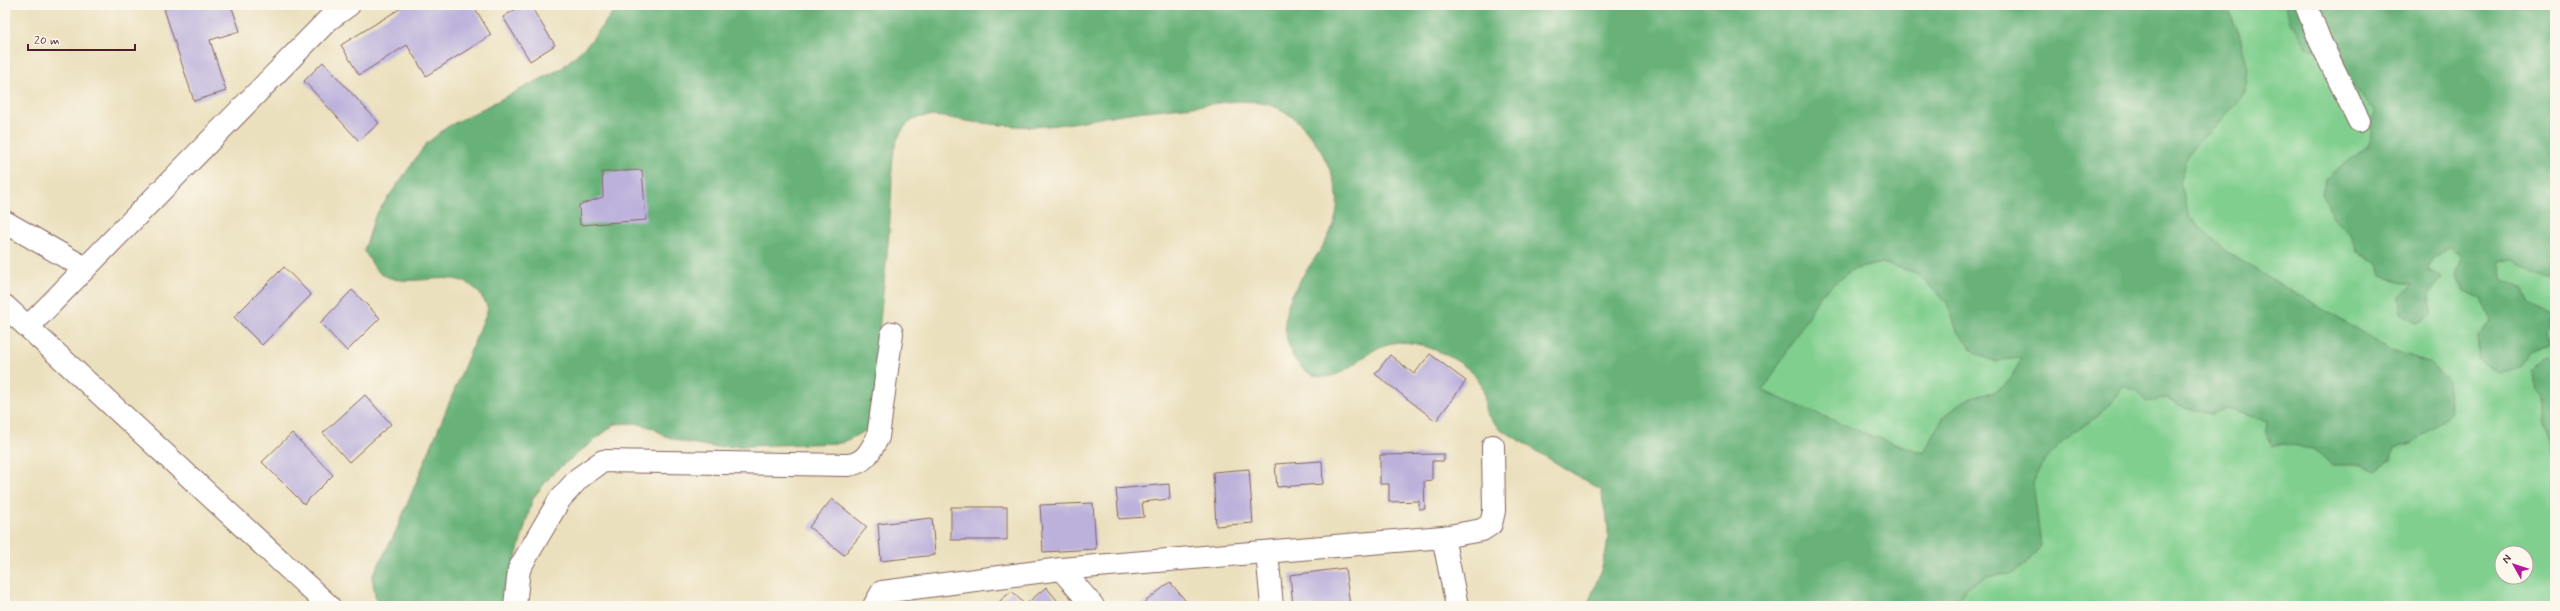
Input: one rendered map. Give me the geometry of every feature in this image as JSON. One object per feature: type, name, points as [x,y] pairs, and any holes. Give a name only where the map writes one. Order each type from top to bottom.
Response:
[{"type":"street","points":[[28,327],[328,20],[348,5]]},
{"type":"street","points":[[2306,5],[2320,41],[2359,121]]},
{"type":"street","points":[[5,222],[85,268]]},
{"type":"street","points":[[5,306],[329,606]]},
{"type":"street","points":[[515,606],[519,569],[560,499],[579,478],[603,461],[848,466],[859,464],[870,452],[878,437],[892,333]]},
{"type":"street","points":[[874,606],[882,592],[1061,569],[1443,537],[1482,530],[1491,524],[1494,511],[1493,446]]},
{"type":"street","points":[[1443,537],[1457,606]]},
{"type":"street","points":[[1267,552],[1272,606]]},
{"type":"street","points":[[1061,569],[1094,606]]},
{"type":"green space","points":[[618,5],[2226,5],[2239,33],[2247,65],[2245,93],[2220,122],[2194,146],[2186,159],[2180,181],[2189,217],[2229,254],[2392,350],[2428,362],[2449,382],[2450,414],[2412,444],[2394,448],[2391,459],[2376,470],[2361,465],[2332,465],[2313,448],[2282,444],[2272,446],[2266,431],[2267,422],[2226,408],[2212,414],[2185,408],[2167,398],[2147,403],[2136,390],[2123,386],[2107,408],[2065,440],[2045,460],[2033,483],[2041,546],[2027,563],[2013,574],[1988,576],[1966,587],[1956,606],[1587,606],[1602,568],[1607,548],[1608,528],[1602,491],[1499,428],[1486,413],[1483,390],[1478,380],[1469,370],[1441,352],[1416,344],[1398,342],[1390,343],[1372,351],[1353,365],[1332,376],[1322,377],[1311,374],[1300,366],[1295,360],[1287,339],[1285,318],[1291,298],[1300,280],[1333,227],[1337,207],[1335,185],[1326,160],[1312,137],[1293,117],[1270,105],[1245,101],[1122,114],[1057,125],[1030,127],[973,122],[933,116],[915,119],[907,125],[900,134],[894,150],[889,234],[879,332],[876,394],[867,430],[841,443],[713,447],[684,442],[665,436],[653,428],[636,423],[615,424],[554,472],[533,498],[502,606],[381,606],[376,600],[372,577],[396,531],[488,309],[478,292],[467,283],[453,279],[394,279],[380,273],[364,251],[375,216],[426,144],[447,127],[562,68],[590,42]],"holes":[[[1882,263],[1914,272],[1946,301],[1958,333],[1975,353],[1993,361],[2021,358],[2014,373],[2007,383],[1999,389],[1964,401],[1948,412],[1936,429],[1924,453],[1864,433],[1763,391],[1821,294],[1852,270]]]},
{"type":"green space","points":[[1935,5],[2555,5],[2555,606],[1743,606],[1636,349]]},
{"type":"green space","points":[[2286,5],[2555,5],[2555,281],[2550,281],[2539,276],[2513,259],[2499,261],[2503,280],[2523,288],[2530,304],[2550,315],[2546,334],[2549,342],[2531,351],[2521,367],[2499,373],[2478,359],[2478,336],[2491,321],[2482,299],[2464,291],[2456,276],[2462,257],[2449,247],[2434,258],[2427,269],[2441,278],[2429,296],[2433,314],[2418,323],[2401,314],[2400,296],[2413,285],[2381,276],[2378,264],[2357,251],[2349,233],[2333,217],[2322,192],[2327,178],[2369,145],[2375,111],[2343,74],[2340,58],[2308,49],[2301,36],[2290,23]]},
{"type":"green space","points":[[2545,356],[2555,358],[2555,457],[2545,418],[2545,399],[2538,389],[2531,370]]},
{"type":"building","points":[[176,5],[231,5],[240,31],[210,40],[226,91],[194,101],[164,9]]},
{"type":"building","points":[[406,5],[473,5],[491,35],[426,76],[407,45],[359,75],[341,45]]},
{"type":"building","points":[[522,5],[530,5],[555,45],[530,61],[503,17]]},
{"type":"building","points":[[323,62],[379,123],[359,141],[304,81]]},
{"type":"building","points":[[642,170],[646,220],[580,225],[579,205],[603,197],[602,172]]},
{"type":"building","points":[[284,267],[311,295],[262,345],[234,317]]},
{"type":"building","points":[[352,290],[380,318],[347,351],[320,323]]},
{"type":"building","points":[[1430,354],[1466,381],[1436,421],[1375,374],[1390,355],[1414,374]]},
{"type":"building","points":[[365,395],[391,424],[349,462],[323,433]]},
{"type":"building","points":[[292,433],[333,475],[304,504],[262,462]]},
{"type":"building","points":[[1444,454],[1444,461],[1432,461],[1432,480],[1424,481],[1425,509],[1419,509],[1419,501],[1389,502],[1389,484],[1380,484],[1380,455]]},
{"type":"building","points":[[1322,461],[1323,484],[1277,487],[1275,464]]},
{"type":"building","points":[[1249,469],[1253,523],[1216,526],[1213,472]]},
{"type":"building","points":[[1169,484],[1170,499],[1142,502],[1144,517],[1119,519],[1116,489]]},
{"type":"building","points":[[832,499],[867,527],[844,555],[809,527]]},
{"type":"building","points":[[1093,503],[1096,549],[1043,552],[1040,505]]},
{"type":"building","points":[[951,507],[1007,507],[1007,540],[951,540]]},
{"type":"building","points":[[932,518],[935,555],[881,561],[878,524]]},
{"type":"building","points":[[1345,568],[1350,606],[1293,606],[1290,575]]},
{"type":"building","points":[[1170,582],[1190,606],[1140,606]]},
{"type":"building","points":[[1046,587],[1062,606],[995,605],[1012,591],[1025,605]]}]
